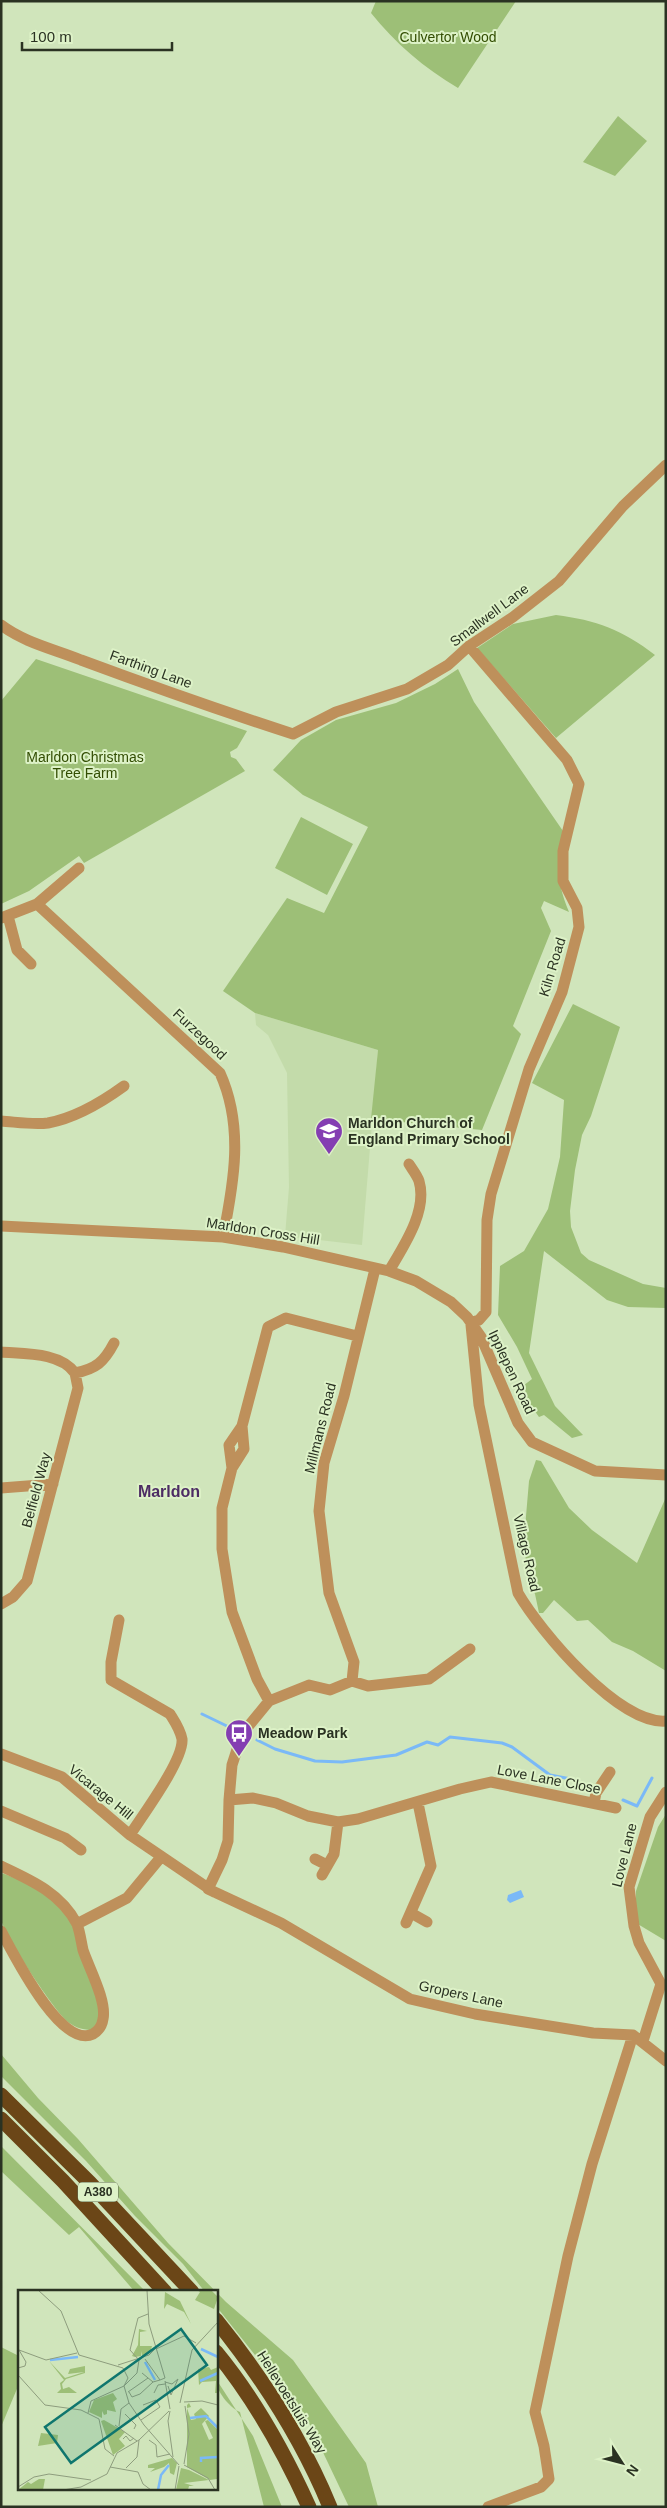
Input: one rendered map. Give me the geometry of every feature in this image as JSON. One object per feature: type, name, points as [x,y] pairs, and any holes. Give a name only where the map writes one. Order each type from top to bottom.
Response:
[{"type":"highway","name":"A380","points":[[1,2096],[90,2183],[190,2290]]},
{"type":"highway","name":"A380","points":[[1,2120],[63,2181],[163,2290]]},
{"type":"highway","name":"Hellevoetsluis Way","points":[[218,2323],[260,2377],[286,2419],[309,2460],[330,2507]]},
{"type":"highway","points":[[218,2355],[263,2420],[309,2507]]},
{"type":"street","name":"Smallwell Lane","points":[[293,734],[336,712],[407,689],[448,665],[469,646],[513,617],[559,581],[623,506],[666,465]]},
{"type":"street","name":"Farthing Lane","points":[[1,625],[11,632],[47,648],[293,734]]},
{"type":"street","name":"Kiln Road","points":[[469,646],[567,760],[579,784],[564,851],[563,881],[577,908],[579,927],[562,992],[528,1069],[491,1194],[487,1220],[486,1312],[479,1320],[471,1323]]},
{"type":"street","points":[[31,964],[17,950],[5,917],[37,904],[79,868]]},
{"type":"street","name":"Furzegood","points":[[37,904],[220,1073],[230,1100],[236,1159],[223,1237]]},
{"type":"street","points":[[1,1121],[48,1123],[106,1099],[124,1086]]},
{"type":"street","points":[[389,1272],[405,1244],[417,1214],[421,1197],[419,1180],[408,1164]]},
{"type":"street","name":"Marldon Cross Hill","points":[[1,1226],[223,1237],[283,1247],[389,1272],[416,1281],[450,1302],[471,1323]]},
{"type":"street","name":"Millmans Road","points":[[352,1681],[354,1662],[329,1593],[319,1511],[324,1464],[344,1396],[357,1336],[375,1269]]},
{"type":"street","points":[[270,1701],[257,1679],[243,1646],[232,1612],[226,1579],[222,1549],[222,1508],[232,1468],[229,1445],[242,1426],[268,1328],[286,1318],[357,1336]]},
{"type":"street","name":"Ipplepen Road","points":[[471,1323],[481,1337],[518,1422],[532,1442],[595,1471],[666,1475]]},
{"type":"street","name":"Village Road","points":[[471,1323],[479,1405],[518,1593],[530,1614],[562,1652],[596,1685],[626,1708],[656,1722],[666,1721]]},
{"type":"street","points":[[1,1352],[35,1355],[58,1360],[75,1373],[96,1367],[104,1360],[114,1343]]},
{"type":"street","name":"Belfield Way","points":[[1,1604],[13,1597],[27,1581],[78,1388],[75,1373]]},
{"type":"street","points":[[1,1488],[53,1484]]},
{"type":"street","points":[[119,1620],[111,1662],[111,1680],[170,1714],[176,1723],[182,1741],[165,1782],[130,1835]]},
{"type":"street","points":[[238,1904],[208,1889],[222,1860],[228,1841],[232,1765],[242,1734],[270,1701],[309,1685],[330,1690],[352,1681],[368,1686],[429,1679],[470,1650]]},
{"type":"street","name":"Vicarage Hill","points":[[1,1754],[62,1777],[130,1835],[208,1889]]},
{"type":"street","points":[[594,1803],[596,1793],[610,1772]]},
{"type":"street","name":"Love Lane Close","points":[[418,1802],[460,1788],[491,1782],[616,1808]]},
{"type":"street","name":"Love Lane","points":[[488,2507],[541,2487],[548,2478],[544,2446],[535,2412],[568,2256],[592,2164],[638,2039],[661,1984],[636,1935],[629,1887],[650,1817],[666,1792]]},
{"type":"street","points":[[229,1800],[253,1798],[276,1803],[308,1816],[338,1822],[358,1820],[418,1802],[431,1866],[409,1918],[428,1922]]},
{"type":"street","points":[[1,1811],[65,1838],[82,1850]]},
{"type":"street","points":[[315,1859],[325,1870],[334,1854],[338,1822]]},
{"type":"street","points":[[77,1924],[127,1898],[156,1853]]},
{"type":"street","points":[[1,1866],[40,1885],[54,1895],[66,1907],[77,1924],[103,2010],[104,2018],[99,2030],[89,2036],[80,2035],[65,2026],[50,2012],[1,1931]]},
{"type":"street","name":"Gropers Lane","points":[[208,1889],[281,1923],[410,1999],[475,2014],[638,2039]]},
{"type":"street","points":[[638,2039],[666,2062]]},
{"type":"shaded area","name":"Marldon Church of England Primary School","points":[[255,1013],[378,1050],[362,1245],[285,1236],[289,1187],[287,1073],[268,1035],[256,1025]]},
{"type":"green space","name":"Culvertor Wood","points":[[376,1],[516,1],[458,88],[433,72],[390,35],[371,13]]},
{"type":"green space","points":[[618,116],[647,141],[615,176],[583,162]]},
{"type":"green space","points":[[556,615],[596,623],[632,639],[655,655],[556,738],[477,648],[513,624]]},
{"type":"green space","name":"Marldon Christmas Tree Farm","points":[[36,659],[247,731],[237,748],[230,752],[231,757],[236,759],[245,771],[84,863],[79,856],[29,891],[1,904],[1,701]]},
{"type":"green space","points":[[458,669],[474,702],[563,831],[559,872],[562,891],[569,912],[544,901],[541,908],[551,931],[513,1026],[521,1034],[482,1130],[371,1119],[378,1050],[255,1013],[223,991],[287,898],[324,913],[368,827],[303,795],[273,770],[301,740],[336,720],[396,703],[435,684]]},
{"type":"green space","points":[[301,817],[353,844],[327,895],[275,868]]},
{"type":"green space","points":[[573,1004],[620,1027],[591,1116],[582,1135],[570,1211],[571,1227],[581,1253],[589,1260],[643,1284],[666,1288],[666,1308],[628,1307],[607,1300],[544,1251],[529,1353],[555,1406],[583,1435],[572,1438],[544,1415],[539,1417],[519,1389],[532,1379],[517,1347],[498,1315],[500,1266],[524,1251],[548,1209],[560,1157],[564,1100],[532,1083]]},
{"type":"green space","points":[[536,1460],[541,1461],[569,1508],[592,1530],[637,1563],[666,1497],[666,1671],[633,1651],[612,1642],[588,1620],[577,1621],[554,1600],[543,1613],[539,1613],[535,1594],[526,1576],[525,1528],[529,1481]]},
{"type":"green space","points":[[666,1814],[666,1941],[636,1923],[636,1891],[658,1827]]},
{"type":"green space","points":[[1,1873],[43,1892],[64,1910],[69,1918],[86,1960],[99,2004],[99,2018],[93,2030],[77,2027],[62,2016],[31,1973],[11,1940],[1,1919]]},
{"type":"green space","points":[[1,2054],[168,2243],[214,2290],[203,2290],[183,2264],[135,2216],[86,2161],[1,2076]]},
{"type":"green space","points":[[1,2146],[144,2290],[133,2290],[79,2227],[69,2235],[1,2171]]},
{"type":"green space","points":[[218,2294],[293,2360],[366,2463],[378,2507],[349,2507],[309,2423],[218,2309]]},
{"type":"green space","points":[[1,2347],[18,2356],[18,2386],[1,2427]]},
{"type":"green space","points":[[218,2382],[236,2410],[228,2403],[218,2389]]},
{"type":"green space","points":[[242,2419],[253,2436],[282,2507],[264,2507]]},
{"type":"water","points":[[521,1890],[524,1897],[510,1903],[507,1900],[508,1895]]},
{"type":"waterway","points":[[202,1714],[231,1728]]},
{"type":"waterway","points":[[257,1740],[275,1749],[315,1761],[342,1762],[396,1755],[427,1742],[438,1745],[450,1737],[502,1743],[512,1747],[550,1775],[576,1780]]},
{"type":"waterway","points":[[623,1800],[637,1806],[652,1778]]},
{"type":"place","name":"Marldon Church of England Primary School","points":[[329,1155]]},
{"type":"place","name":"Meadow Park","points":[[239,1757]]},
{"type":"district","name":"Marldon","points":[[169,1491]]}]
